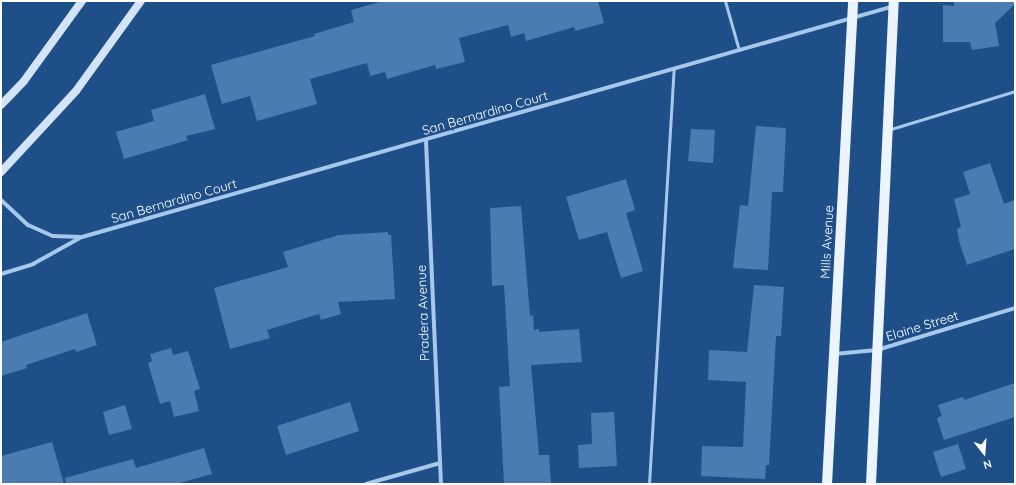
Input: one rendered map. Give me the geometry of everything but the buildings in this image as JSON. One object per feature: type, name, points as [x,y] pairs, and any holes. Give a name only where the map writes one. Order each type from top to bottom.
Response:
[{"type":"main road","points":[[1,105],[24,81],[82,1]]},
{"type":"main road","points":[[1,172],[76,91],[141,1]]},
{"type":"main road","name":"Mills Avenue","points":[[827,484],[853,1]]},
{"type":"main road","points":[[871,484],[890,130],[894,3]]},
{"type":"street","name":"San Bernardino Court","points":[[1,274],[34,264],[82,237],[426,141],[852,18],[894,3]]},
{"type":"street","name":"Pradera Avenue","points":[[426,141],[441,484]]},
{"type":"street","name":"San Bernardino Court","points":[[1,200],[28,225],[53,236],[82,237]]},
{"type":"street","name":"Elaine Street","points":[[834,354],[877,350],[1015,308]]},
{"type":"street","points":[[366,484],[440,463]]},
{"type":"lane","points":[[725,1],[739,50]]},
{"type":"lane","points":[[649,484],[674,69]]},
{"type":"lane","points":[[890,130],[1015,91]]}]
